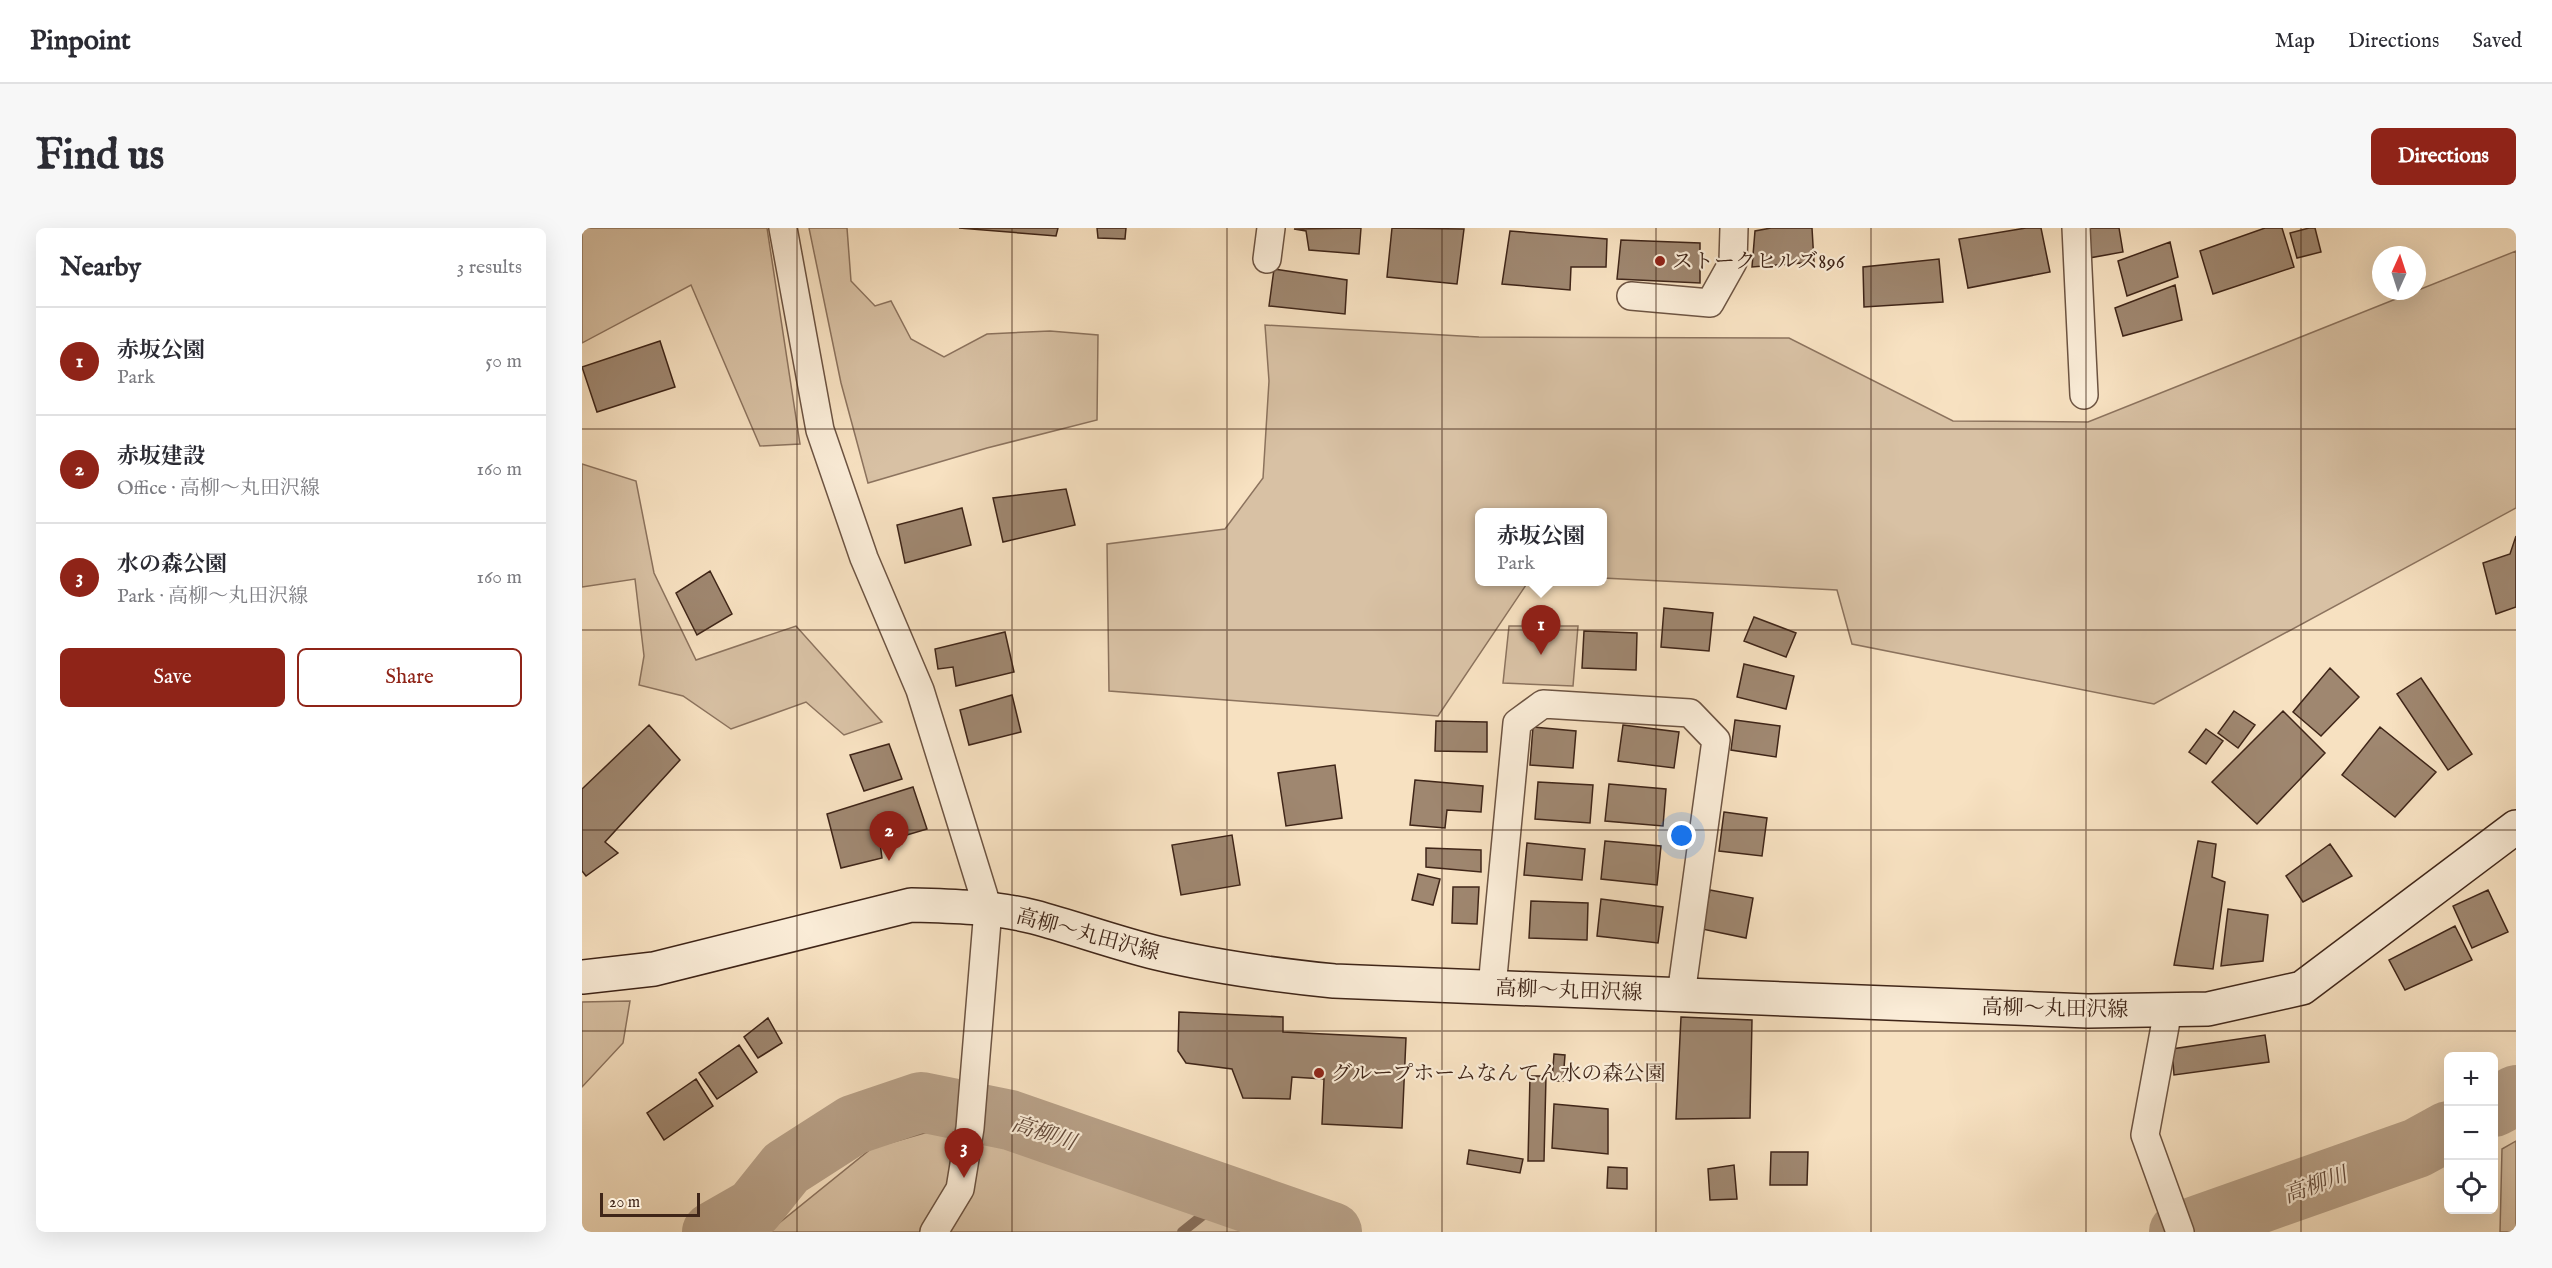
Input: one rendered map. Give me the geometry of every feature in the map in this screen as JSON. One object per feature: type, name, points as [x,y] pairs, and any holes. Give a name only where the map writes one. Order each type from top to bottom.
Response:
[{"type":"street","points":[[783,228],[820,430],[864,558],[920,690],[988,909],[970,1128],[960,1190],[934,1232]]},
{"type":"street","points":[[1268,259],[1271,228]]},
{"type":"street","points":[[1630,296],[1710,303],[1733,262],[1734,228]]},
{"type":"street","points":[[2076,228],[2084,395]]},
{"type":"street","points":[[1492,987],[1517,723],[1544,705],[1690,713],[1716,740],[1681,995]]},
{"type":"street","name":"高柳～丸田沢線","points":[[582,977],[654,969],[911,905],[988,909],[1032,917],[1157,953],[1242,971],[1334,981],[2088,1011],[2208,1009],[2302,988],[2516,826]]},
{"type":"street","points":[[2168,1010],[2145,1135],[2180,1232]]},
{"type":"shaded area","points":[[582,228],[767,228],[800,444],[760,446],[691,285],[582,343]]},
{"type":"shaded area","points":[[809,228],[847,228],[851,281],[875,306],[891,301],[911,339],[944,357],[987,334],[1050,331],[1098,335],[1097,420],[987,448],[868,483],[841,383]]},
{"type":"shaded area","points":[[2516,251],[2516,508],[2154,704],[1852,644],[1837,590],[1607,578],[1607,508],[1475,508],[1475,586],[1525,586],[1438,716],[1109,691],[1107,544],[1225,529],[1263,478],[1269,381],[1265,325],[1479,337],[1789,338],[1953,421],[2088,422],[2393,300],[2426,300],[2426,287]]},
{"type":"shaded area","points":[[582,464],[636,481],[654,573],[696,660],[796,626],[882,722],[844,735],[806,702],[731,729],[683,696],[639,685],[644,656],[635,579],[582,587]]},
{"type":"shaded area","points":[[1509,626],[1578,626],[1573,686],[1503,683]]},
{"type":"shaded area","points":[[630,1001],[623,1043],[582,1087],[582,1002]]},
{"type":"shaded area","points":[[928,1132],[995,1140],[1204,1215],[1263,1232],[768,1232],[872,1148]]},
{"type":"shaded area","points":[[2516,1141],[2516,1232],[2500,1232],[2502,1149]]},
{"type":"building","points":[[959,228],[1058,228],[1056,236]]},
{"type":"building","points":[[1097,228],[1126,228],[1125,239],[1098,238]]},
{"type":"building","points":[[1361,228],[1359,254],[1309,250],[1306,231],[1294,229]]},
{"type":"building","points":[[1392,228],[1464,229],[1457,284],[1387,277]]},
{"type":"building","points":[[1771,228],[1812,228],[1814,262],[1752,267],[1755,231]]},
{"type":"building","points":[[2026,228],[2041,228],[2050,272],[1968,288],[1959,239]]},
{"type":"building","points":[[2087,228],[2119,228],[2123,252],[2089,258]]},
{"type":"building","points":[[2265,228],[2282,228],[2294,267],[2213,294],[2200,251]]},
{"type":"building","points":[[2315,228],[2321,252],[2297,258],[2290,233]]},
{"type":"building","points":[[1510,231],[1607,239],[1606,267],[1571,267],[1570,290],[1502,284]]},
{"type":"building","name":"ストークヒルズ896","points":[[1621,240],[1700,243],[1700,283],[1617,279]]},
{"type":"building","points":[[2170,242],[2178,277],[2127,296],[2118,261]]},
{"type":"building","points":[[1939,259],[1943,302],[1864,307],[1863,267]]},
{"type":"building","points":[[1274,269],[1347,280],[1345,314],[1269,306]]},
{"type":"building","points":[[2175,285],[2182,320],[2123,336],[2115,308]]},
{"type":"building","points":[[660,341],[675,387],[597,412],[582,367]]},
{"type":"building","points":[[1066,489],[1075,525],[1003,542],[993,498]]},
{"type":"building","points":[[962,508],[971,545],[905,563],[897,525]]},
{"type":"building","points":[[2516,536],[2516,607],[2496,614],[2483,563],[2510,554]]},
{"type":"building","points":[[710,571],[732,614],[697,635],[676,593]]},
{"type":"building","points":[[1664,608],[1713,613],[1709,651],[1661,647]]},
{"type":"building","points":[[1754,617],[1796,633],[1786,657],[1744,641]]},
{"type":"building","points":[[1584,631],[1637,633],[1636,670],[1582,668]]},
{"type":"building","points":[[1005,632],[1014,672],[956,686],[953,667],[938,669],[935,649]]},
{"type":"building","points":[[1744,664],[1794,676],[1786,709],[1737,697]]},
{"type":"building","points":[[2330,668],[2359,697],[2321,736],[2293,712]]},
{"type":"building","points":[[2421,678],[2472,754],[2448,770],[2397,694]]},
{"type":"building","points":[[1012,695],[1021,732],[969,745],[960,710]]},
{"type":"building","points":[[2234,711],[2255,725],[2238,748],[2218,733]]},
{"type":"building","points":[[2283,711],[2325,753],[2257,824],[2212,782]]},
{"type":"building","points":[[1735,720],[1780,726],[1776,757],[1731,750]]},
{"type":"building","points":[[1436,721],[1487,722],[1487,752],[1435,751]]},
{"type":"building","points":[[649,725],[680,760],[605,842],[618,853],[586,876],[582,871],[582,789]]},
{"type":"building","points":[[1623,725],[1679,732],[1674,768],[1618,761]]},
{"type":"building","points":[[1533,727],[1576,731],[1573,768],[1530,765]]},
{"type":"building","points":[[2380,727],[2436,772],[2395,817],[2342,775]]},
{"type":"building","points":[[2206,729],[2223,741],[2206,764],[2189,752]]},
{"type":"building","points":[[889,744],[902,779],[864,791],[850,755]]},
{"type":"building","points":[[1335,765],[1342,818],[1286,826],[1278,773]]},
{"type":"building","points":[[1415,780],[1483,786],[1481,812],[1447,810],[1445,828],[1410,825]]},
{"type":"building","points":[[1538,782],[1593,785],[1590,823],[1535,819]]},
{"type":"building","points":[[1609,784],[1666,789],[1663,826],[1605,821]]},
{"type":"building","points":[[913,787],[927,829],[880,843],[882,858],[841,868],[827,814]]},
{"type":"building","points":[[1724,812],[1767,818],[1762,856],[1719,851]]},
{"type":"building","points":[[1232,835],[1240,885],[1181,895],[1172,845]]},
{"type":"building","points":[[1605,841],[1661,846],[1657,885],[1601,879]]},
{"type":"building","points":[[2198,841],[2216,844],[2212,877],[2225,882],[2213,969],[2174,965]]},
{"type":"building","points":[[1527,843],[1585,849],[1582,880],[1524,875]]},
{"type":"building","points":[[2330,844],[2352,876],[2303,902],[2286,876]]},
{"type":"building","points":[[1426,848],[1481,850],[1481,872],[1426,867]]},
{"type":"building","points":[[1418,874],[1440,879],[1433,905],[1412,900]]},
{"type":"building","points":[[1453,887],[1479,887],[1477,924],[1452,923]]},
{"type":"building","points":[[1710,890],[1753,898],[1746,938],[1702,929]]},
{"type":"building","points":[[2488,890],[2508,932],[2472,948],[2453,906]]},
{"type":"building","points":[[1601,899],[1663,907],[1658,943],[1597,936]]},
{"type":"building","points":[[1531,901],[1588,903],[1587,940],[1529,938]]},
{"type":"building","points":[[2228,909],[2268,915],[2263,961],[2221,966]]},
{"type":"building","points":[[2455,926],[2472,960],[2405,990],[2389,960]]},
{"type":"building","name":"グループホームなんてん水の森公園","points":[[1179,1012],[1283,1017],[1283,1032],[1406,1038],[1402,1128],[1322,1124],[1324,1079],[1292,1077],[1290,1099],[1243,1098],[1232,1069],[1186,1063],[1178,1051]]},
{"type":"building","points":[[1681,1017],[1752,1020],[1750,1118],[1676,1119]]},
{"type":"building","points":[[768,1018],[782,1043],[758,1058],[744,1037]]},
{"type":"building","points":[[2265,1035],[2269,1062],[2174,1075],[2172,1049]]},
{"type":"building","points":[[739,1045],[757,1072],[717,1099],[699,1073]]},
{"type":"building","points":[[1554,1054],[1565,1055],[1563,1081],[1552,1081]]},
{"type":"building","points":[[1530,1076],[1546,1076],[1544,1161],[1528,1161]]},
{"type":"building","points":[[696,1079],[713,1106],[664,1140],[647,1113]]},
{"type":"building","points":[[1554,1104],[1608,1109],[1608,1154],[1552,1148]]},
{"type":"building","points":[[1469,1150],[1523,1159],[1520,1173],[1467,1164]]},
{"type":"building","points":[[1771,1152],[1808,1152],[1807,1185],[1770,1185]]},
{"type":"building","points":[[1734,1165],[1737,1199],[1710,1200],[1708,1169]]},
{"type":"building","points":[[1608,1167],[1627,1168],[1627,1189],[1607,1188]]},
{"type":"waterway","name":"高柳川","points":[[2496,1106],[2516,1095]]},
{"type":"waterway","name":"高柳川","points":[[712,1232],[754,1208],[786,1168],[853,1125],[921,1102],[1010,1120],[1332,1232]]},
{"type":"waterway","name":"高柳川","points":[[2179,1232],[2417,1148],[2444,1133]]},
{"type":"waterway","points":[[1182,1232],[1227,1196]]},
{"type":"place","name":"ストークヒルズ896","points":[[1660,261]]},
{"type":"place","name":"赤坂公園","points":[[1541,655]]},
{"type":"place","name":"赤坂建設","points":[[889,861]]},
{"type":"place","name":"グループホームなんてん水の森公園","points":[[1319,1073]]},
{"type":"place","name":"水の森公園","points":[[964,1178]]}]
